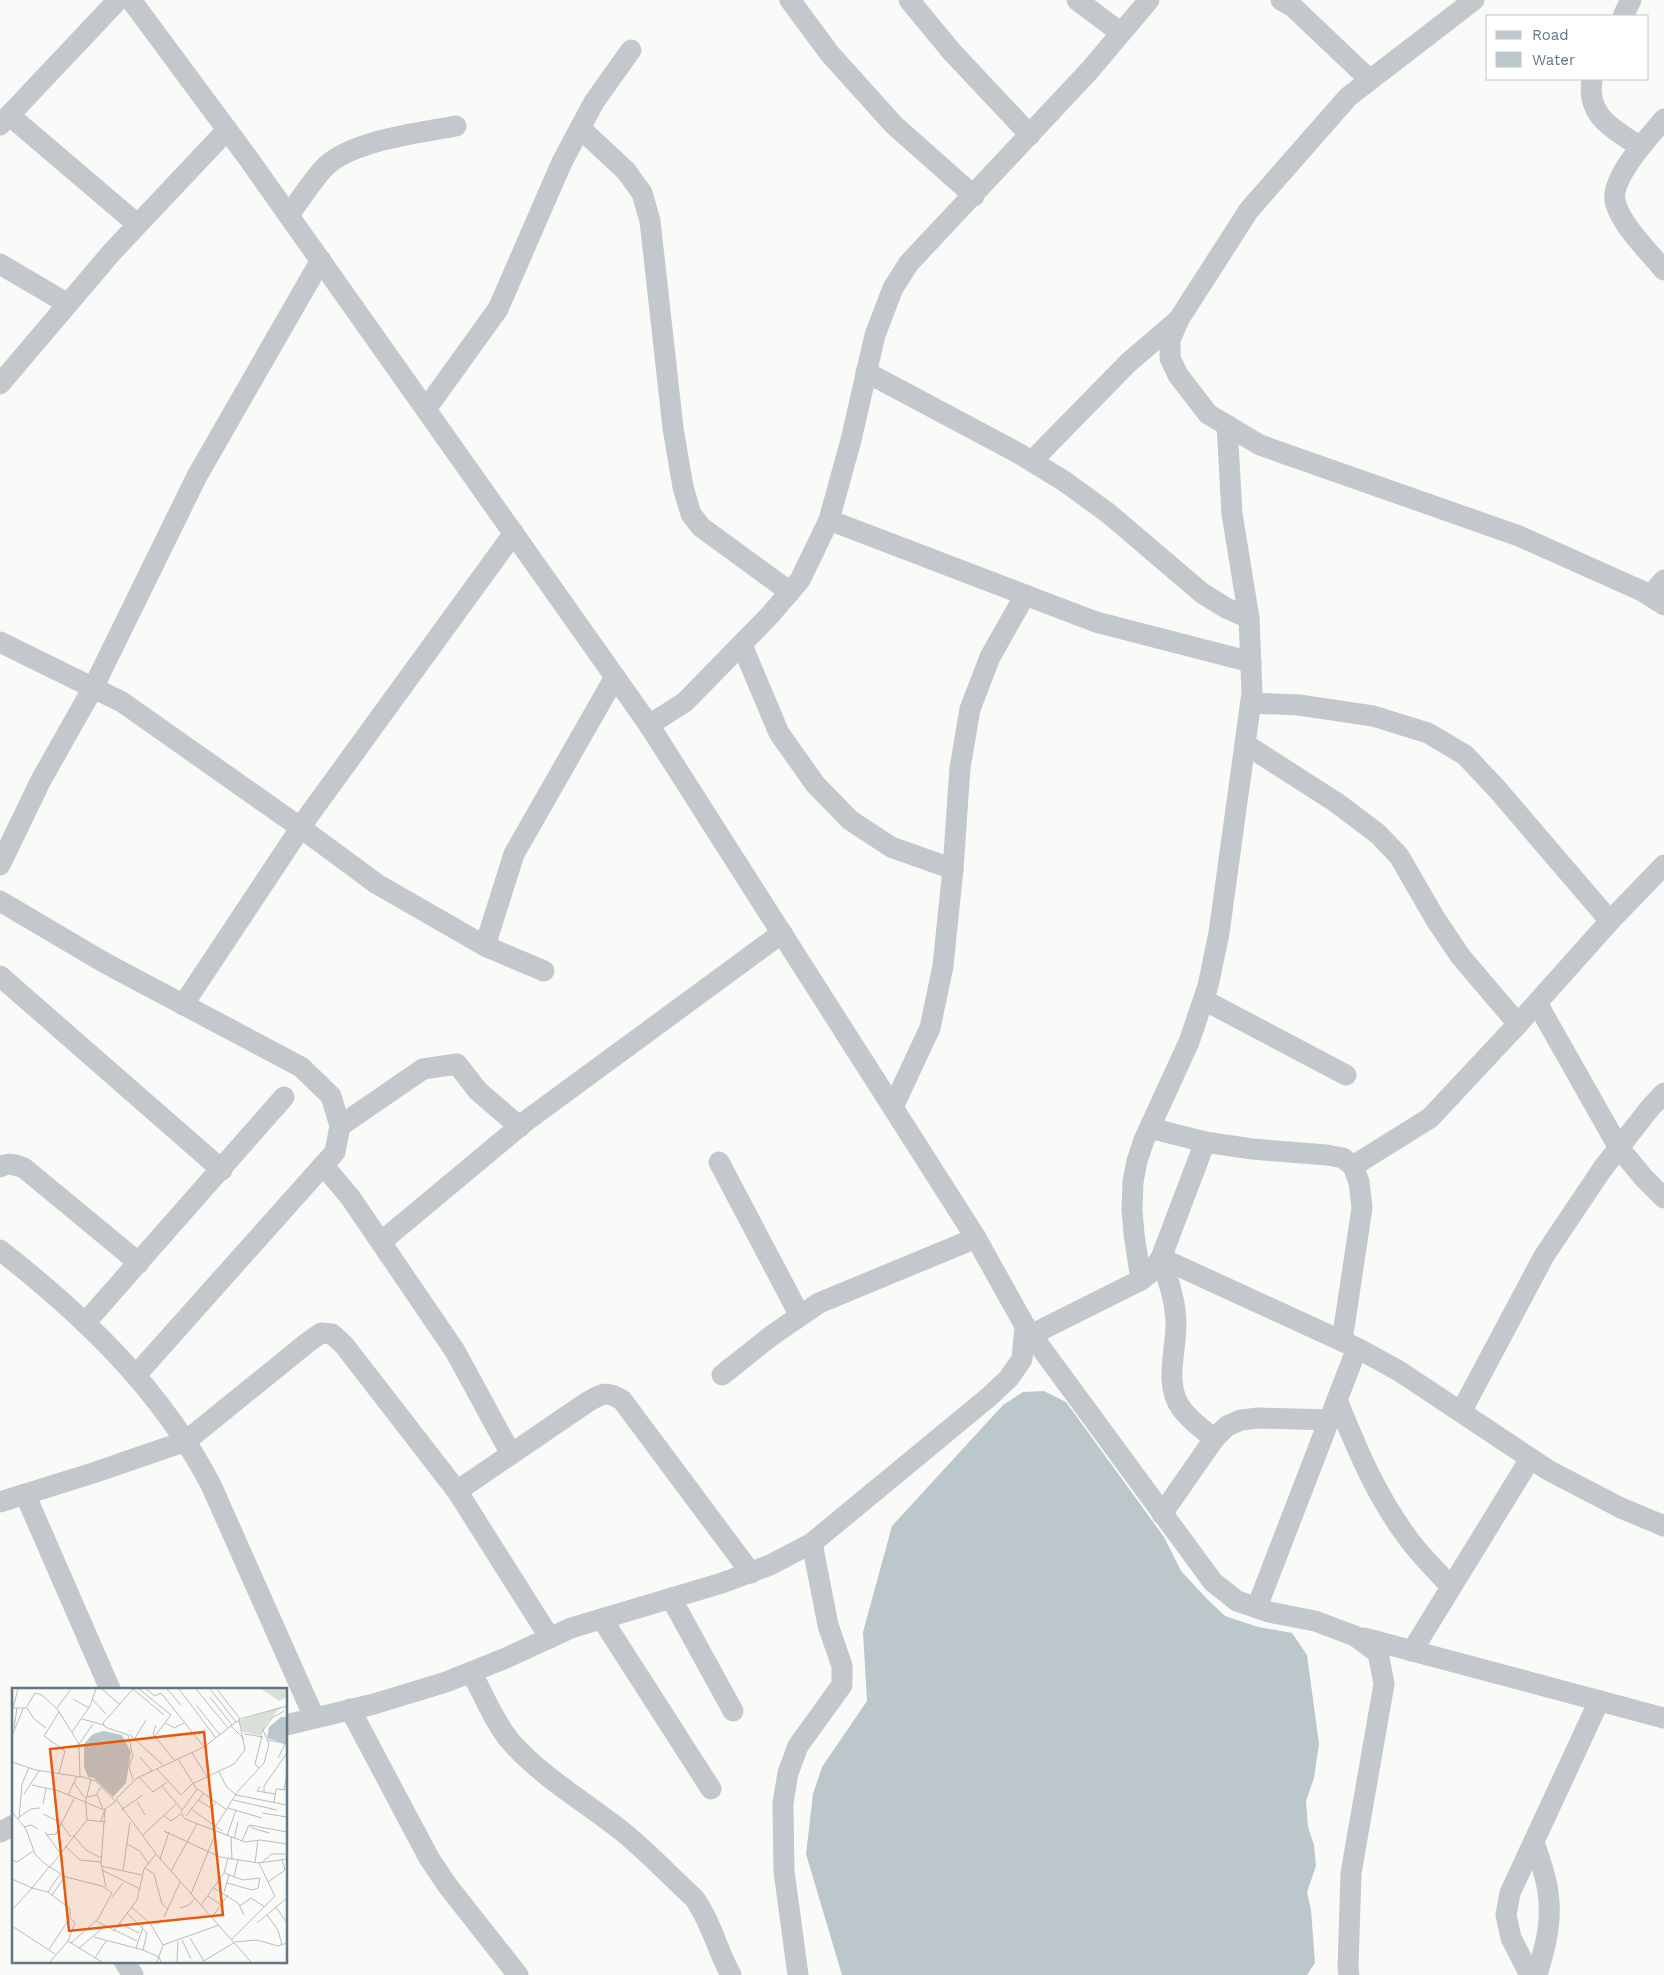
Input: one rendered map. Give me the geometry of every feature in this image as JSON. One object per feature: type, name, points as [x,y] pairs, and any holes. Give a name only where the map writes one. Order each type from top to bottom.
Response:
[{"type":"street","points":[[118,0],[5,120],[138,224]]},
{"type":"street","points":[[131,0],[289,215],[649,725],[976,1238],[1028,1330],[1214,1582],[1237,1601],[1315,1621],[1354,1636],[1664,1718]]},
{"type":"street","points":[[790,0],[830,54],[894,125],[974,196]]},
{"type":"street","points":[[909,0],[952,52],[1030,135]]},
{"type":"street","points":[[1077,0],[1121,33]]},
{"type":"street","points":[[649,725],[685,702],[742,645],[800,580],[829,520],[851,440],[875,335],[893,288],[909,263],[974,196],[1089,71],[1148,0]]},
{"type":"street","points":[[1474,0],[1348,97],[1249,210],[1179,320],[1170,340],[1170,358],[1178,375],[1208,414],[1260,445],[1519,536],[1642,591],[1657,601],[1664,580]]},
{"type":"street","points":[[1624,15],[1631,0]]},
{"type":"street","points":[[1292,2],[1370,80]]},
{"type":"street","points":[[426,409],[498,309],[562,162],[594,102],[631,50]]},
{"type":"street","points":[[1592,80],[1590,100],[1601,118],[1640,147]]},
{"type":"street","points":[[1664,119],[1640,147],[1619,181],[1615,201],[1620,215],[1664,270]]},
{"type":"street","points":[[289,215],[326,166],[353,149],[398,137],[456,126]]},
{"type":"street","points":[[580,128],[626,171],[642,193],[650,221],[674,428],[683,487],[691,514],[701,527],[790,592]]},
{"type":"street","points":[[0,384],[112,252],[228,130]]},
{"type":"street","points":[[0,865],[41,780],[93,688],[197,476],[320,260]]},
{"type":"street","points":[[0,264],[68,304]]},
{"type":"street","points":[[1032,461],[1128,363],[1179,320]]},
{"type":"street","points":[[866,372],[1032,461],[1064,481],[1108,512],[1202,593],[1226,608],[1249,618]]},
{"type":"street","points":[[1141,1280],[1132,1210],[1133,1182],[1137,1161],[1189,1042],[1208,986],[1219,933],[1251,703],[1249,618],[1232,514],[1227,425]]},
{"type":"street","points":[[829,520],[1096,622],[1251,662]]},
{"type":"street","points":[[183,1005],[301,828],[402,685],[514,533]]},
{"type":"street","points":[[893,1106],[930,1028],[943,966],[953,869],[960,768],[970,709],[990,658],[1025,595]]},
{"type":"street","points":[[0,642],[122,702],[377,884],[485,946],[544,972]]},
{"type":"street","points":[[742,645],[779,733],[815,784],[850,820],[891,847],[953,869]]},
{"type":"street","points":[[485,946],[514,854],[615,677]]},
{"type":"street","points":[[1251,703],[1299,705],[1373,716],[1428,733],[1465,755],[1503,796],[1610,921]]},
{"type":"street","points":[[1246,744],[1337,802],[1378,834],[1399,856],[1461,958],[1518,1024]]},
{"type":"street","points":[[1353,1166],[1430,1118],[1538,1003],[1610,921],[1664,866]]},
{"type":"street","points":[[0,900],[105,962],[301,1067],[331,1096],[340,1126],[335,1152],[136,1375]]},
{"type":"street","points":[[381,1242],[520,1127],[782,933]]},
{"type":"street","points":[[0,976],[222,1170]]},
{"type":"street","points":[[1204,1000],[1346,1076]]},
{"type":"street","points":[[1538,1003],[1619,1148],[1664,1198]]},
{"type":"street","points":[[340,1126],[423,1069],[457,1064],[478,1091],[520,1127]]},
{"type":"street","points":[[1461,1412],[1544,1256],[1603,1168],[1650,1108],[1664,1094]]},
{"type":"street","points":[[85,1323],[222,1170],[284,1097]]},
{"type":"street","points":[[1150,1128],[1204,1142],[1343,1158],[1353,1166],[1359,1182],[1362,1208],[1349,1345],[1337,1400],[1257,1607]]},
{"type":"street","points":[[1028,1330],[1141,1280],[1151,1272],[1160,1258],[1204,1142]]},
{"type":"street","points":[[719,1162],[800,1316]]},
{"type":"street","points":[[0,1167],[4,1164],[14,1164],[24,1168],[139,1263]]},
{"type":"street","points":[[323,1164],[350,1197],[455,1351],[511,1454]]},
{"type":"street","points":[[722,1375],[770,1336],[818,1303],[976,1238]]},
{"type":"street","points":[[0,1250],[114,1350],[177,1427],[211,1484],[314,1717]]},
{"type":"street","points":[[1160,1258],[1349,1345],[1399,1371],[1530,1459],[1583,1490],[1664,1526]]},
{"type":"street","points":[[1160,1258],[1173,1295],[1176,1323],[1172,1378],[1174,1394],[1180,1407],[1214,1439]]},
{"type":"street","points":[[288,1724],[392,1699],[471,1672],[572,1628],[750,1573],[770,1565],[812,1543],[1009,1378],[1022,1359],[1028,1330]]},
{"type":"street","points":[[0,1502],[131,1461],[186,1441],[307,1343],[321,1333],[332,1334],[344,1345],[457,1491],[550,1638]]},
{"type":"street","points":[[457,1491],[586,1403],[601,1394],[612,1394],[622,1400],[750,1573]]},
{"type":"street","points":[[1337,1400],[1365,1468],[1381,1497],[1410,1542],[1451,1587]]},
{"type":"street","points":[[1162,1514],[1214,1439],[1226,1426],[1241,1420],[1258,1418],[1329,1420]]},
{"type":"street","points":[[1412,1651],[1530,1459]]},
{"type":"street","points":[[25,1494],[110,1688]]},
{"type":"street","points":[[798,1975],[784,1872],[783,1803],[788,1773],[798,1746],[842,1685],[842,1666],[828,1626],[812,1543]]},
{"type":"street","points":[[670,1598],[733,1711]]},
{"type":"street","points":[[602,1618],[711,1789]]},
{"type":"street","points":[[1349,1975],[1351,1873],[1384,1684],[1378,1653],[1354,1636]]},
{"type":"street","points":[[471,1672],[505,1733],[523,1754],[541,1771],[619,1829],[694,1898],[703,1910],[721,1957],[731,1975]]},
{"type":"street","points":[[1530,1975],[1511,1938],[1506,1915],[1510,1893],[1599,1701]]},
{"type":"street","points":[[350,1709],[430,1858],[447,1885],[518,1975]]},
{"type":"street","points":[[0,1832],[12,1826]]},
{"type":"street","points":[[1534,1842],[1545,1877],[1549,1902],[1545,1946],[1536,1975]]},
{"type":"street","points":[[125,1962],[133,1975]]},
{"type":"water","points":[[1044,1391],[1066,1402],[1164,1537],[1181,1571],[1207,1599],[1225,1616],[1258,1627],[1292,1633],[1307,1655],[1319,1744],[1314,1778],[1306,1801],[1308,1827],[1314,1845],[1316,1866],[1307,1892],[1311,1910],[1315,1963],[1307,1975],[842,1975],[806,1854],[813,1794],[822,1767],[867,1701],[863,1632],[892,1526],[1003,1405],[1023,1392]]}]
